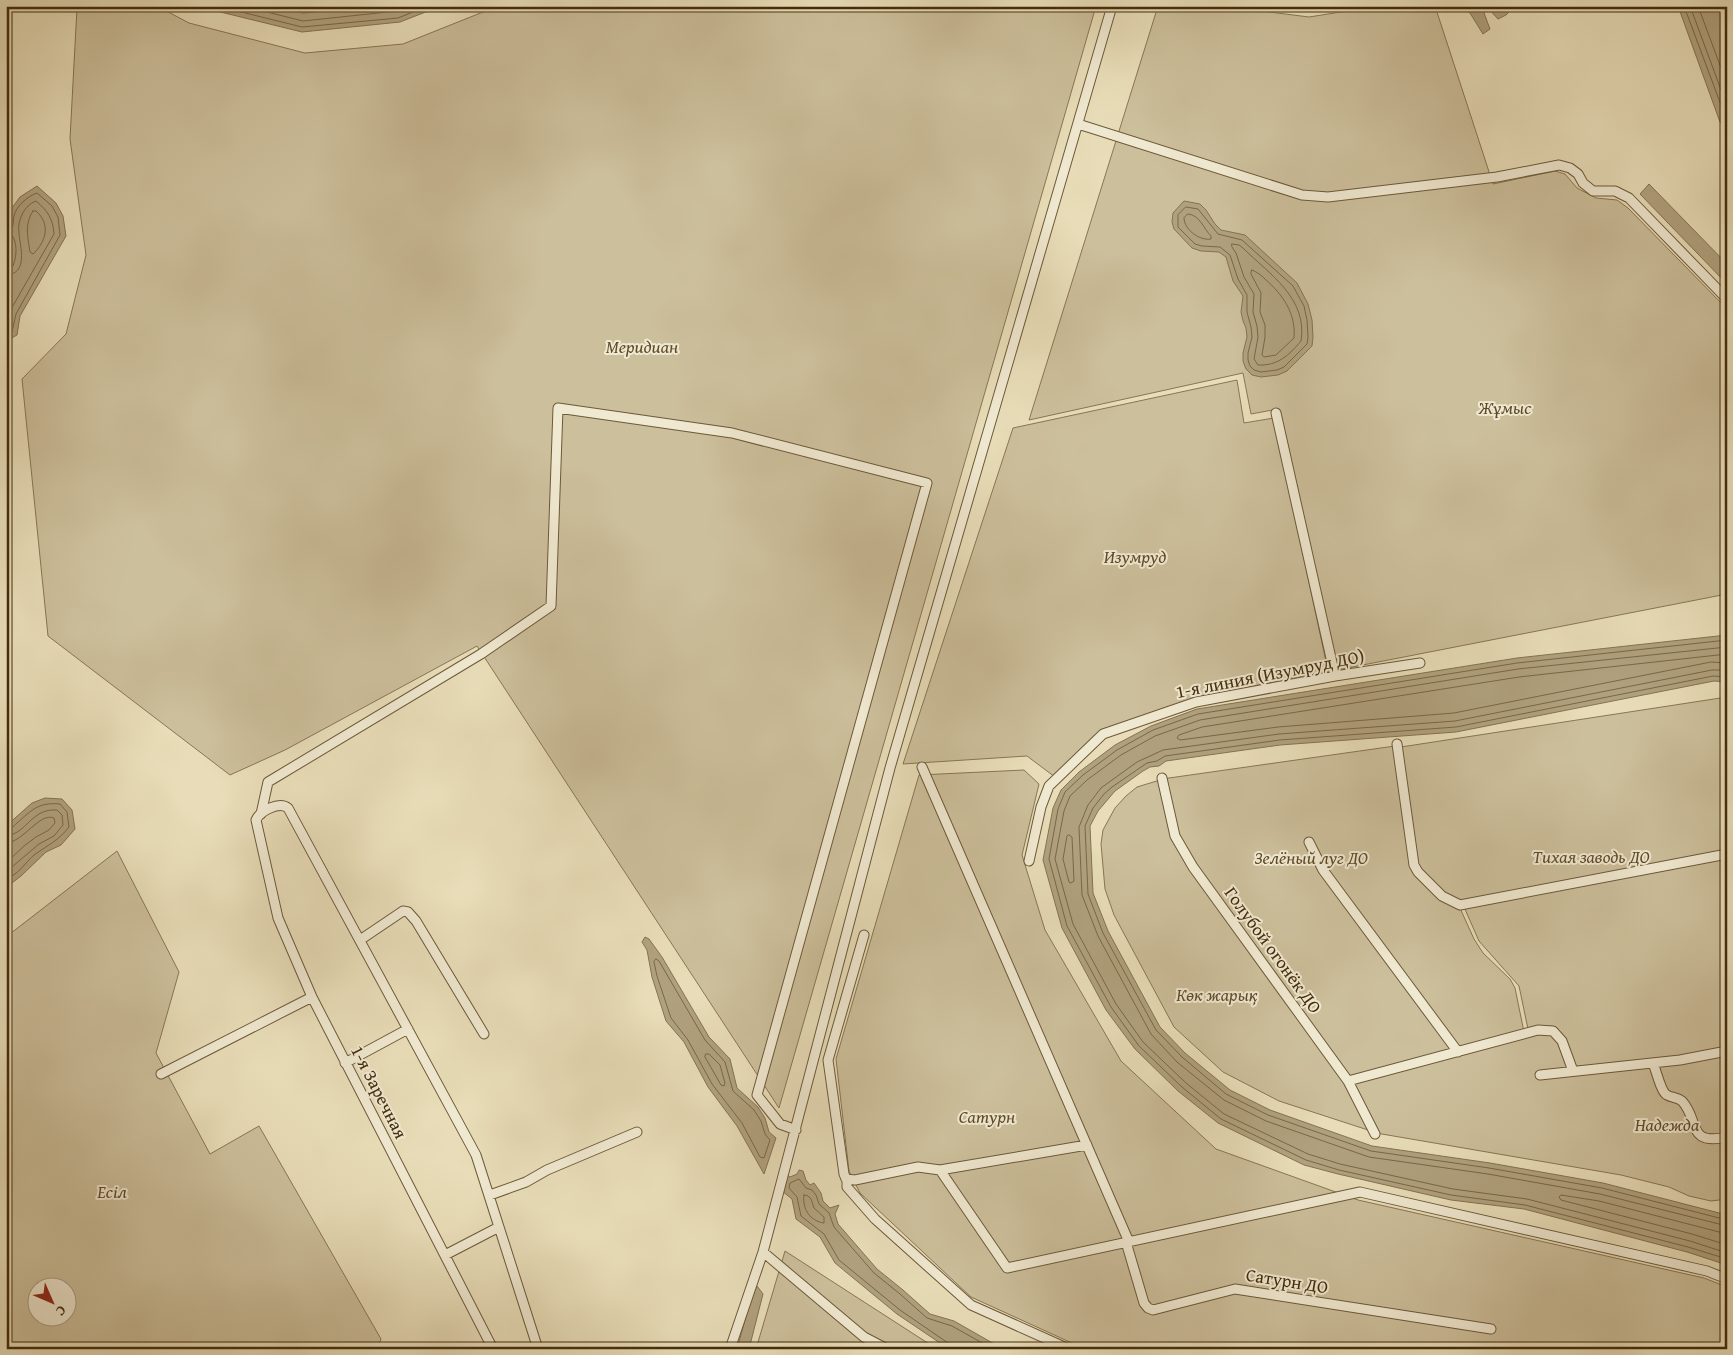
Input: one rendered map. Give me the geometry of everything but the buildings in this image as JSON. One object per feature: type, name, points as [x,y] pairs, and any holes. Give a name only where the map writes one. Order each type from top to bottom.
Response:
[{"type":"street","points":[[730,1349],[763,1252],[890,768],[1112,6]]},
{"type":"street","points":[[1078,124],[1302,196],[1328,197],[1497,177],[1559,165],[1570,168],[1578,174],[1583,184],[1593,191],[1615,191],[1629,198],[1727,300]]},
{"type":"street","points":[[261,814],[268,782],[481,654],[550,606],[558,408],[732,433],[927,483],[757,1095],[780,1124],[796,1130]]},
{"type":"street","points":[[1276,413],[1336,676]]},
{"type":"street","name":"1-я линия (Изумруд ДО)","points":[[1029,861],[1041,807],[1049,786],[1104,734],[1196,702],[1336,676],[1420,663]]},
{"type":"street","points":[[1397,744],[1414,865],[1418,872],[1442,896],[1460,905],[1727,854]]},
{"type":"street","points":[[922,766],[1087,1145],[1127,1242]]},
{"type":"street","name":"Голубой огонёк ДО","points":[[1162,778],[1175,836],[1193,867],[1348,1082],[1375,1134]]},
{"type":"street","points":[[261,814],[278,805],[284,804],[288,808],[476,1155],[538,1349]]},
{"type":"street","name":"1-я Заречная","points":[[261,814],[256,820],[278,918],[312,997],[493,1349]]},
{"type":"street","points":[[1309,842],[1323,870],[1458,1052]]},
{"type":"street","points":[[360,940],[403,911],[408,912],[416,921],[484,1034]]},
{"type":"street","points":[[864,935],[828,1060],[847,1187],[875,1219],[971,1305],[1069,1349]]},
{"type":"street","points":[[161,1074],[312,997]]},
{"type":"street","points":[[346,1062],[408,1029]]},
{"type":"street","points":[[1348,1082],[1538,1030],[1553,1031],[1562,1041],[1573,1071]]},
{"type":"street","points":[[1540,1075],[1680,1060],[1727,1051]]},
{"type":"street","points":[[1653,1063],[1663,1091],[1667,1095],[1680,1099],[1686,1107],[1696,1132],[1704,1138],[1713,1140],[1727,1137]]},
{"type":"street","points":[[490,1195],[526,1182],[547,1170],[637,1132]]},
{"type":"street","points":[[847,1179],[855,1180],[918,1167],[940,1170],[1087,1145]]},
{"type":"street","points":[[940,1170],[1007,1268],[1360,1192],[1707,1271],[1727,1279]]},
{"type":"street","points":[[445,1255],[499,1227]]},
{"type":"street","name":"Сатурн ДО","points":[[1127,1242],[1144,1303],[1153,1310],[1235,1289],[1491,1329]]},
{"type":"street","points":[[763,1252],[864,1337],[887,1349]]},
{"type":"green space","name":"Меридиан","points":[[80,6],[157,6],[189,23],[305,53],[403,44],[498,6],[1096,6],[779,1108],[477,646],[285,750],[230,775],[48,636],[22,379],[66,334],[86,255],[70,139],[77,8]]},
{"type":"green space","name":"Жұмыс","points":[[1158,6],[1222,6],[1309,17],[1379,6],[1435,6],[1493,184],[1555,171],[1565,174],[1577,188],[1596,198],[1617,200],[1628,208],[1727,309],[1727,594],[1332,671],[1278,409],[1251,414],[1243,373],[1029,420]]},
{"type":"green space","name":"Изумруд","points":[[1237,380],[1244,423],[1274,418],[1328,671],[1198,697],[1101,731],[1055,777],[1027,756],[903,764],[1013,428]]},
{"type":"green space","name":"Тихая заводь ДО","points":[[1727,697],[1727,1047],[1673,1058],[1575,1068],[1555,1029],[1528,1029],[1519,986],[1479,941],[1464,907],[1444,893],[1420,871],[1417,864],[1401,747]]},
{"type":"green space","name":"Зелёный луг ДО","points":[[1395,746],[1412,865],[1459,906],[1474,939],[1483,953],[1510,979],[1515,988],[1524,1032],[1350,1079],[1194,865],[1176,835],[1162,779]]},
{"type":"green space","name":"Сатурн","points":[[1024,770],[1039,784],[1022,855],[1045,930],[1121,1061],[1216,1149],[1358,1200],[1704,1278],[1727,1287],[1727,1349],[1085,1349],[971,1297],[860,1193],[849,1171],[836,1059],[919,775]]},
{"type":"green space","name":"Көк жарық","points":[[1160,780],[1174,837],[1346,1083],[1371,1131],[1279,1101],[1223,1072],[1174,1027],[1114,915],[1105,889],[1101,844],[1103,830],[1115,808],[1126,796],[1137,787]]},
{"type":"green space","name":"Есіл","points":[[117,851],[179,972],[156,1053],[210,1154],[259,1126],[381,1339],[377,1349],[6,1349],[6,937]]},
{"type":"green space","name":"Надежда","points":[[1537,1033],[1551,1034],[1558,1042],[1570,1075],[1727,1054],[1727,1199],[1711,1201],[1689,1196],[1669,1187],[1621,1175],[1376,1133],[1352,1083]]},
{"type":"green space","points":[[785,1251],[937,1349],[756,1349]]},
{"type":"water","points":[[196,6],[441,6],[400,22],[302,32]]},
{"type":"water","points":[[1449,6],[1515,6],[1506,15],[1498,19],[1487,7],[1484,13],[1490,29],[1483,34],[1470,13],[1463,9],[1455,12]]},
{"type":"water","points":[[1678,6],[1727,6],[1727,129],[1720,122]]},
{"type":"water","points":[[1649,184],[1727,264],[1727,284],[1640,194]]},
{"type":"water","points":[[37,186],[56,203],[63,216],[66,236],[20,316],[17,335],[6,341],[6,272],[11,253],[8,235],[9,212],[20,197]]},
{"type":"water","points":[[1184,201],[1200,204],[1221,230],[1245,235],[1297,283],[1308,304],[1312,320],[1312,346],[1287,371],[1278,375],[1261,377],[1252,375],[1246,369],[1243,361],[1247,337],[1241,312],[1243,296],[1233,281],[1226,257],[1219,252],[1201,251],[1192,248],[1174,229],[1172,222],[1173,213]]},
{"type":"water","points":[[1727,635],[1727,682],[1714,681],[1456,732],[1280,745],[1166,761],[1159,766],[1150,767],[1143,771],[1115,791],[1098,811],[1090,826],[1093,893],[1108,931],[1160,1027],[1185,1053],[1230,1090],[1270,1110],[1372,1146],[1490,1163],[1603,1183],[1727,1215],[1727,1265],[1687,1252],[1524,1209],[1451,1200],[1304,1165],[1218,1123],[1178,1091],[1135,1049],[1106,1010],[1062,928],[1043,860],[1053,808],[1061,790],[1079,772],[1115,745],[1151,726],[1197,709],[1517,658]]},
{"type":"water","points":[[45,798],[62,799],[72,810],[75,829],[61,845],[46,852],[21,876],[12,883],[6,884],[6,826],[32,803]]},
{"type":"water","points":[[645,937],[649,939],[662,957],[709,1037],[730,1059],[737,1088],[758,1107],[765,1118],[769,1132],[776,1138],[764,1174],[737,1126],[708,1087],[684,1042],[666,1021],[652,977],[647,950],[642,942]]},
{"type":"water","points":[[799,1170],[803,1171],[810,1185],[814,1183],[821,1193],[823,1201],[830,1208],[839,1205],[835,1214],[838,1224],[877,1269],[930,1314],[954,1321],[1003,1349],[950,1349],[897,1314],[835,1263],[820,1237],[796,1219],[792,1199],[782,1191],[787,1175],[790,1177],[797,1174]]},
{"type":"water","points":[[757,1286],[763,1294],[749,1349],[737,1349],[752,1295]]}]
